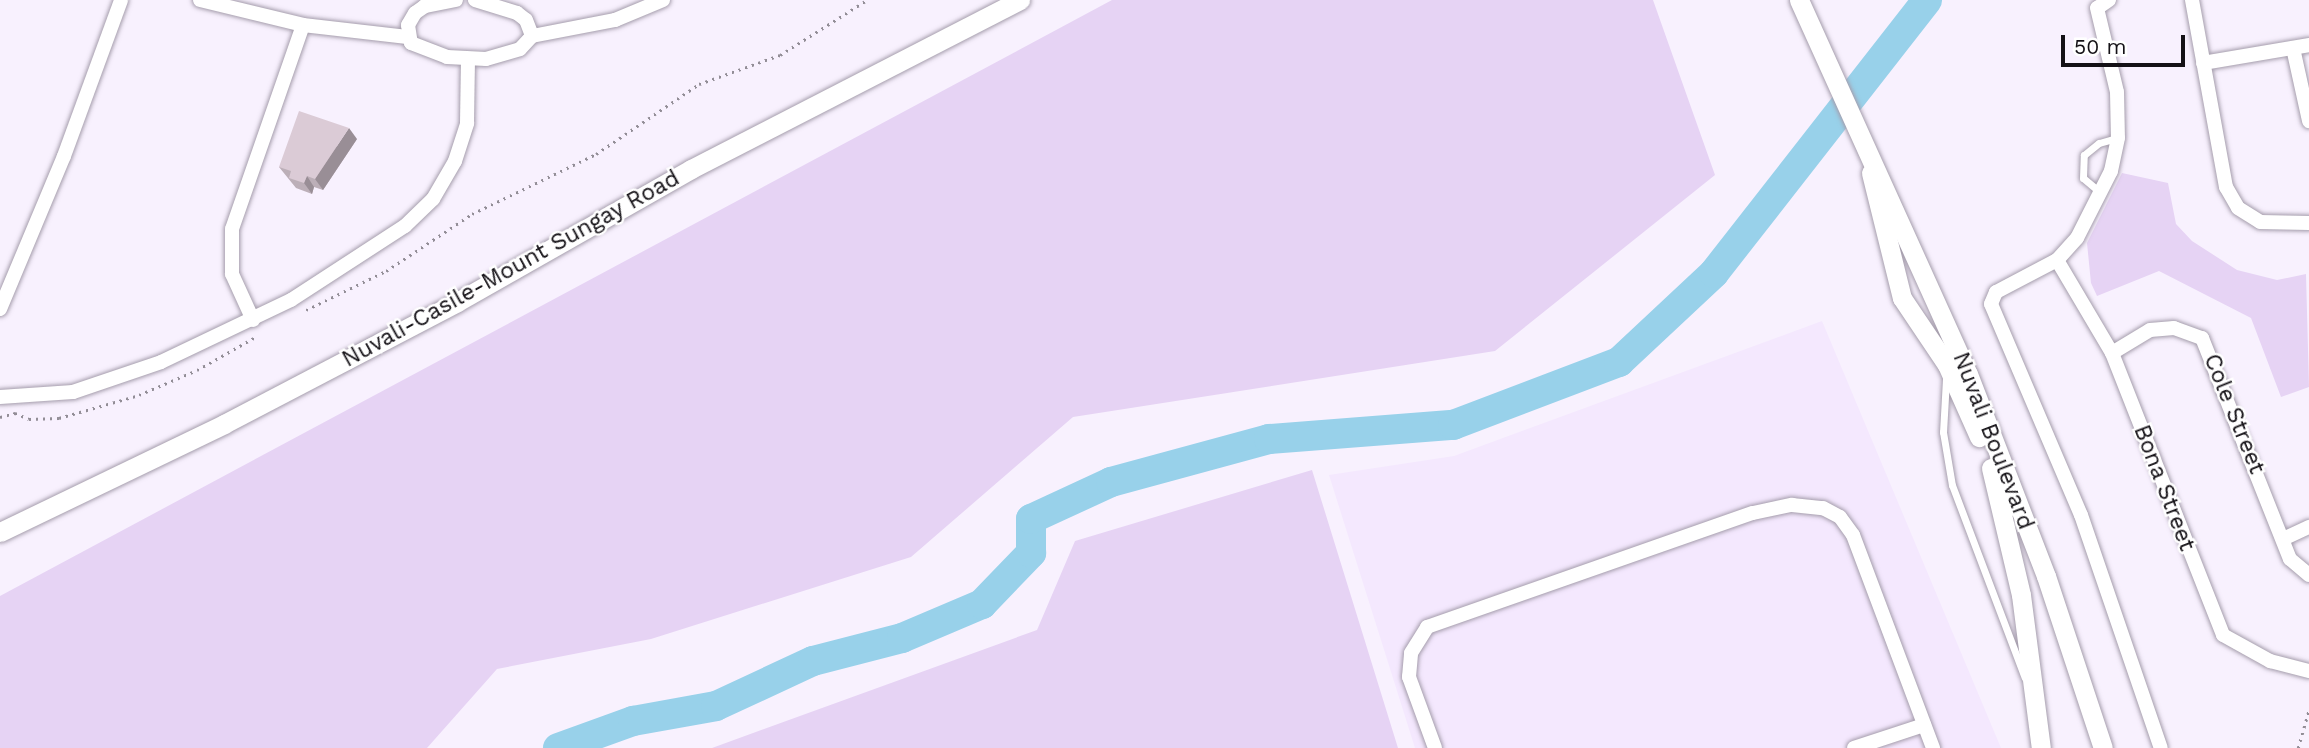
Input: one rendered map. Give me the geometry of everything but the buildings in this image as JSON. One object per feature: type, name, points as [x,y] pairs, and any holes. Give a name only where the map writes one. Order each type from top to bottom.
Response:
[{"type":"street","points":[[0,309],[64,156],[121,0]]},
{"type":"street","points":[[200,0],[303,25],[407,37],[424,51],[468,61],[512,53],[532,36],[615,20],[663,0]]},
{"type":"street","points":[[407,37],[415,13],[425,6],[456,0]]},
{"type":"street","points":[[475,0],[517,13],[532,36]]},
{"type":"street","name":"Nuvali-Casile-Mount Sungay Road","points":[[0,532],[274,399],[457,302],[691,169],[1020,0]]},
{"type":"street","name":"Nuvali Boulevard","points":[[1799,0],[1968,374],[2031,538],[2103,748]]},
{"type":"street","points":[[2109,0],[2097,8],[2117,92],[2118,138],[2101,194],[2077,238],[2057,260],[1996,292],[1990,304],[1992,316],[2081,515],[2161,748]]},
{"type":"street","points":[[2192,0],[2226,187],[2238,208],[2260,222],[2309,223]]},
{"type":"street","points":[[253,320],[232,274],[232,229],[303,25]]},
{"type":"street","points":[[2203,62],[2309,45]]},
{"type":"street","points":[[2293,48],[2309,121]]},
{"type":"street","points":[[0,397],[48,396],[109,382],[253,320],[370,251],[433,199],[454,162],[467,123],[468,61]]},
{"type":"street","name":"Nuvali Boulevard","points":[[1865,141],[1881,227],[1902,298],[1947,365],[1985,449],[2012,547],[2035,692],[2040,748]]},
{"type":"street","name":"Bona Street","points":[[2057,260],[2112,353],[2223,635],[2270,661],[2309,671]]},
{"type":"street","name":"Cole Street","points":[[2112,353],[2150,330],[2174,328],[2202,338],[2290,559],[2309,575]]},
{"type":"street","points":[[1434,748],[1409,677],[1411,653],[1427,627],[1753,513],[1792,505],[1823,508],[1840,517],[1853,535],[1933,748]]},
{"type":"street","points":[[2283,538],[2309,527]]},
{"type":"street","points":[[2012,547],[2031,538]]},
{"type":"street","points":[[1854,748],[1924,725]]},
{"type":"lane","points":[[2101,194],[2083,178],[2084,155],[2098,143],[2118,138]]},
{"type":"lane","points":[[1947,365],[1943,432],[1952,485],[1986,586],[2023,677],[2035,692]]},
{"type":"path","points":[[299,313],[386,271],[472,214],[596,154],[699,84],[780,55],[867,0]]},
{"type":"path","points":[[0,417],[15,413],[29,419],[59,418],[139,395],[197,370],[264,332]]},
{"type":"path","points":[[2298,748],[2309,710]]},
{"type":"shaded area","points":[[1112,0],[1653,0],[1715,175],[1495,351],[1073,417],[911,557],[651,639],[497,669],[427,748],[0,748],[0,596]]},
{"type":"shaded area","points":[[2122,173],[2168,183],[2176,224],[2192,241],[2237,270],[2277,280],[2306,274],[2309,387],[2281,397],[2251,318],[2159,271],[2097,296],[2091,283],[2087,243]]},
{"type":"shaded area","points":[[1822,321],[2001,748],[1415,748],[1329,475],[1454,456]]},
{"type":"shaded area","points":[[1312,470],[1398,748],[712,748],[1037,630],[1075,541]]},
{"type":"waterway","points":[[558,748],[633,721],[716,706],[813,661],[902,638],[982,604],[1031,553],[1031,519],[1111,482],[1269,439],[1453,425],[1619,362],[1714,273],[1927,0]]}]
